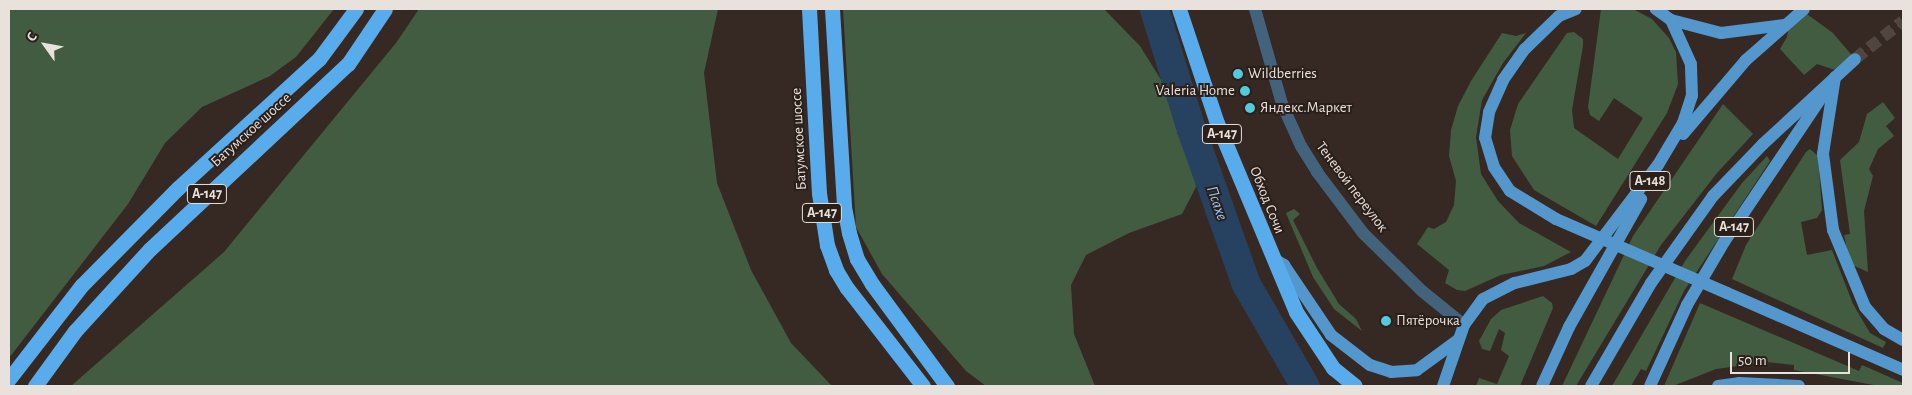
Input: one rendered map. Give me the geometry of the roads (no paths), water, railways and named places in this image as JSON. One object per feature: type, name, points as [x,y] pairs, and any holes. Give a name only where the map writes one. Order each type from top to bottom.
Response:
[{"type":"highway","name":"Батумское шоссе","points":[[9,379],[82,285],[178,188],[319,59],[356,9]]},
{"type":"highway","name":"Батумское шоссе","points":[[35,386],[75,331],[150,249],[348,64],[385,9]]},
{"type":"highway","name":"Батумское шоссе","points":[[809,9],[818,193],[827,245],[836,270],[847,288],[923,386]]},
{"type":"highway","name":"А-147","points":[[832,9],[844,208],[857,259],[872,284],[948,386]]},
{"type":"highway","name":"Обход Сочи","points":[[1179,9],[1217,123],[1296,312],[1333,368],[1355,386]]},
{"type":"main road","points":[[1576,9],[1559,16],[1525,49],[1503,80],[1489,112],[1486,138],[1494,167],[1510,191],[1556,219],[1903,370]]},
{"type":"main road","points":[[1656,9],[1671,20],[1721,32],[1784,25]]},
{"type":"main road","name":"А-148","points":[[1542,386],[1569,327],[1658,165],[1746,60],[1804,9]]},
{"type":"main road","points":[[1443,386],[1464,325],[1484,299],[1496,291],[1570,269],[1585,261],[1658,165],[1683,123],[1692,96],[1691,64],[1671,20]]},
{"type":"main road","points":[[1591,386],[1651,284],[1713,196],[1763,144],[1855,59]]},
{"type":"main road","points":[[1835,76],[1822,154],[1829,216],[1840,252],[1865,307],[1884,329],[1903,340]]},
{"type":"main road","name":"А-147","points":[[1650,386],[1687,305],[1724,242],[1835,76]]},
{"type":"main road","points":[[1272,257],[1284,265],[1331,335],[1370,365],[1391,372],[1417,370],[1458,340]]},
{"type":"main road","points":[[1718,386],[1739,383],[1799,386]]},
{"type":"street","name":"Теневой переулок","points":[[1255,9],[1282,104],[1313,166],[1363,233],[1422,291],[1464,325]]},
{"type":"waterway","name":"Псахе","points":[[1154,9],[1191,129],[1246,284],[1305,386]]},
{"type":"tunnel","points":[[1855,59],[1903,21]]},
{"type":"place","name":"Wildberries","points":[[1238,74]]},
{"type":"place","name":"Valeria Home","points":[[1245,91]]},
{"type":"place","name":"Яндекс.Маркет","points":[[1250,108]]},
{"type":"place","name":"Пятёрочка","points":[[1386,321]]}]
